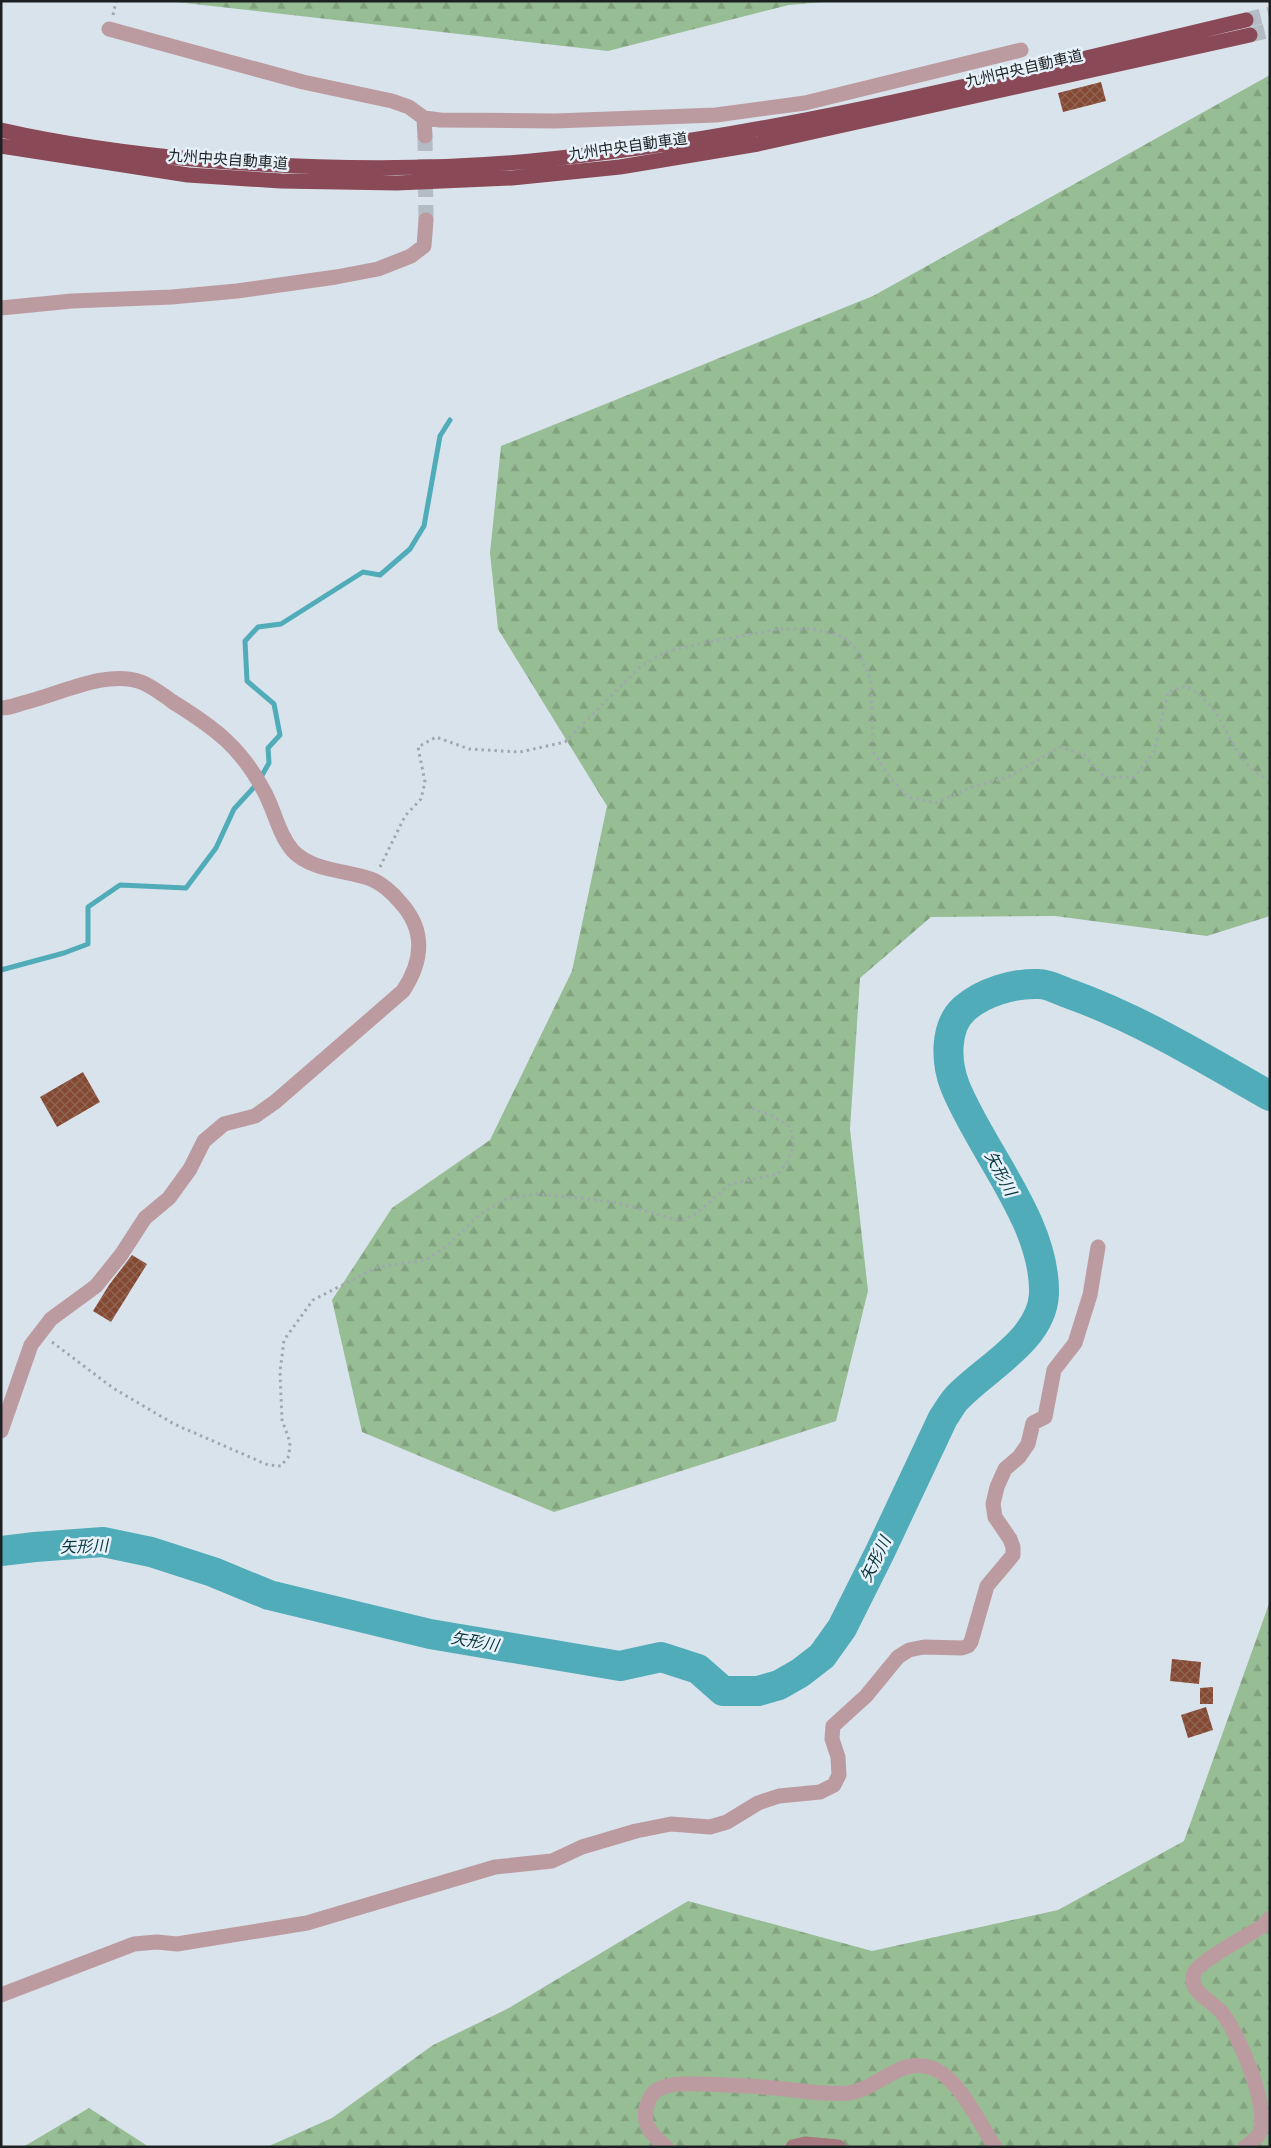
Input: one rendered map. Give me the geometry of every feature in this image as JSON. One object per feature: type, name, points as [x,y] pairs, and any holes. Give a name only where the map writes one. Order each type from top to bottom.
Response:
[{"type":"highway","name":"九州中央自動車道","points":[[1,130],[35,138],[156,156],[280,166],[444,166],[531,161],[717,136],[823,116],[1003,77],[1246,20]]},
{"type":"highway","name":"九州中央自動車道","points":[[1,146],[48,155],[198,176],[281,181],[397,182],[512,178],[620,167],[758,144],[1250,35]]},
{"type":"main road","points":[[793,2147],[804,2144],[838,2147]]},
{"type":"street","points":[[109,29],[303,82],[392,101],[409,107],[424,118],[555,121],[716,115],[806,103],[1022,50]]},
{"type":"street","points":[[424,118],[425,136]]},
{"type":"street","points":[[1,308],[237,291],[378,269],[411,256],[424,246],[426,220]]},
{"type":"street","points":[[1,708],[32,701],[97,681],[116,678],[140,682],[200,719],[231,743],[250,766],[265,793],[284,837],[294,852],[309,862],[372,880],[394,895],[404,906],[418,929],[420,941],[412,977],[403,991],[275,1102],[254,1116],[224,1124],[204,1141],[190,1169],[169,1198],[145,1218],[121,1255],[96,1286],[51,1319],[38,1333],[31,1345],[1,1431]]},
{"type":"street","points":[[1,1995],[134,1944],[157,1942],[177,1944],[307,1923],[495,1867],[552,1861],[582,1847],[636,1831],[671,1824],[710,1827],[727,1822],[758,1803],[780,1796],[820,1792],[834,1785],[839,1775],[838,1757],[832,1739],[833,1726],[866,1696],[898,1657],[909,1650],[924,1647],[962,1648],[972,1642],[987,1586],[994,1576],[1010,1561],[1013,1555],[1010,1539],[995,1517],[993,1504],[997,1487],[1005,1469],[1028,1444],[1034,1423],[1045,1417],[1054,1370],[1075,1343],[1090,1295],[1098,1247]]},
{"type":"street","points":[[1245,2147],[1259,2135],[1263,2117],[1259,2091],[1231,2025],[1221,2011],[1200,1995],[1194,1982],[1194,1972],[1203,1962],[1262,1926],[1270,1918]]},
{"type":"street","points":[[666,2147],[653,2136],[645,2120],[649,2098],[655,2090],[671,2085],[722,2085],[820,2093],[849,2093],[874,2085],[908,2065],[921,2065],[946,2075],[995,2147]]},
{"type":"path","points":[[372,880],[406,816],[421,799],[425,782],[418,747],[436,737],[469,749],[520,752],[565,742],[641,666],[666,652],[702,643],[780,629],[813,629],[844,637],[858,652],[872,681],[872,752],[889,776],[908,797],[936,802],[968,788],[1008,777],[1060,747],[1084,755],[1104,777],[1134,777],[1154,752],[1168,692],[1186,686],[1204,699],[1223,725],[1245,764],[1270,780]]},
{"type":"path","points":[[38,1333],[113,1388],[174,1424],[268,1464],[281,1466],[289,1456],[290,1442],[282,1420],[280,1372],[284,1340],[313,1300],[378,1267],[426,1260],[448,1245],[478,1215],[506,1199],[536,1194],[581,1198],[618,1203],[681,1221],[696,1214],[730,1184],[778,1174],[786,1163],[794,1145],[790,1127],[774,1116],[748,1107]]},
{"type":"green space","points":[[168,1],[833,1],[789,5],[608,51]]},
{"type":"green space","points":[[1270,75],[1270,916],[1207,936],[1055,916],[931,917],[860,978],[850,1129],[868,1291],[836,1421],[554,1512],[362,1432],[332,1300],[392,1208],[490,1140],[572,971],[607,806],[498,629],[490,553],[501,446],[873,296]]},
{"type":"green space","points":[[1270,1601],[1270,2147],[267,2147],[332,2118],[433,2045],[507,2009],[688,1901],[872,1951],[1058,1910],[1184,1841]]},
{"type":"green space","points":[[89,2108],[149,2147],[23,2147]]},
{"type":"building","points":[[1101,82],[1106,101],[1063,112],[1058,93]]},
{"type":"building","points":[[83,1072],[100,1102],[57,1127],[40,1097]]},
{"type":"building","points":[[132,1255],[147,1264],[111,1322],[93,1311],[109,1285]]},
{"type":"building","points":[[1172,1659],[1201,1662],[1199,1684],[1170,1681]]},
{"type":"building","points":[[1213,1687],[1213,1704],[1200,1704],[1200,1688]]},
{"type":"building","points":[[1206,1707],[1213,1730],[1188,1738],[1181,1715]]},
{"type":"waterway","points":[[1,970],[64,953],[88,944],[88,907],[120,885],[186,888],[216,848],[234,809],[257,784],[269,763],[268,748],[280,735],[274,704],[247,681],[245,641],[258,627],[281,624],[363,572],[380,575],[410,549],[424,526],[440,436],[450,420]]},
{"type":"waterway","name":"矢形川","points":[[1,1551],[103,1542],[151,1552],[213,1572],[269,1595],[430,1634],[620,1666],[661,1657],[698,1669],[723,1691],[758,1691],[779,1685],[800,1673],[822,1656],[842,1628],[943,1418],[957,1398],[1023,1339],[1034,1325],[1041,1310],[1044,1294],[1042,1267],[1035,1240],[1010,1187],[966,1111],[952,1077],[949,1056],[950,1035],[953,1025],[964,1009],[989,993],[1009,987],[1029,984],[1047,985],[1122,1015],[1197,1054],[1270,1096]]},
{"type":"tunnel","points":[[1246,20],[1270,14]]},
{"type":"tunnel","points":[[1250,35],[1270,30]]},
{"type":"tunnel","points":[[425,136],[426,220]]}]
